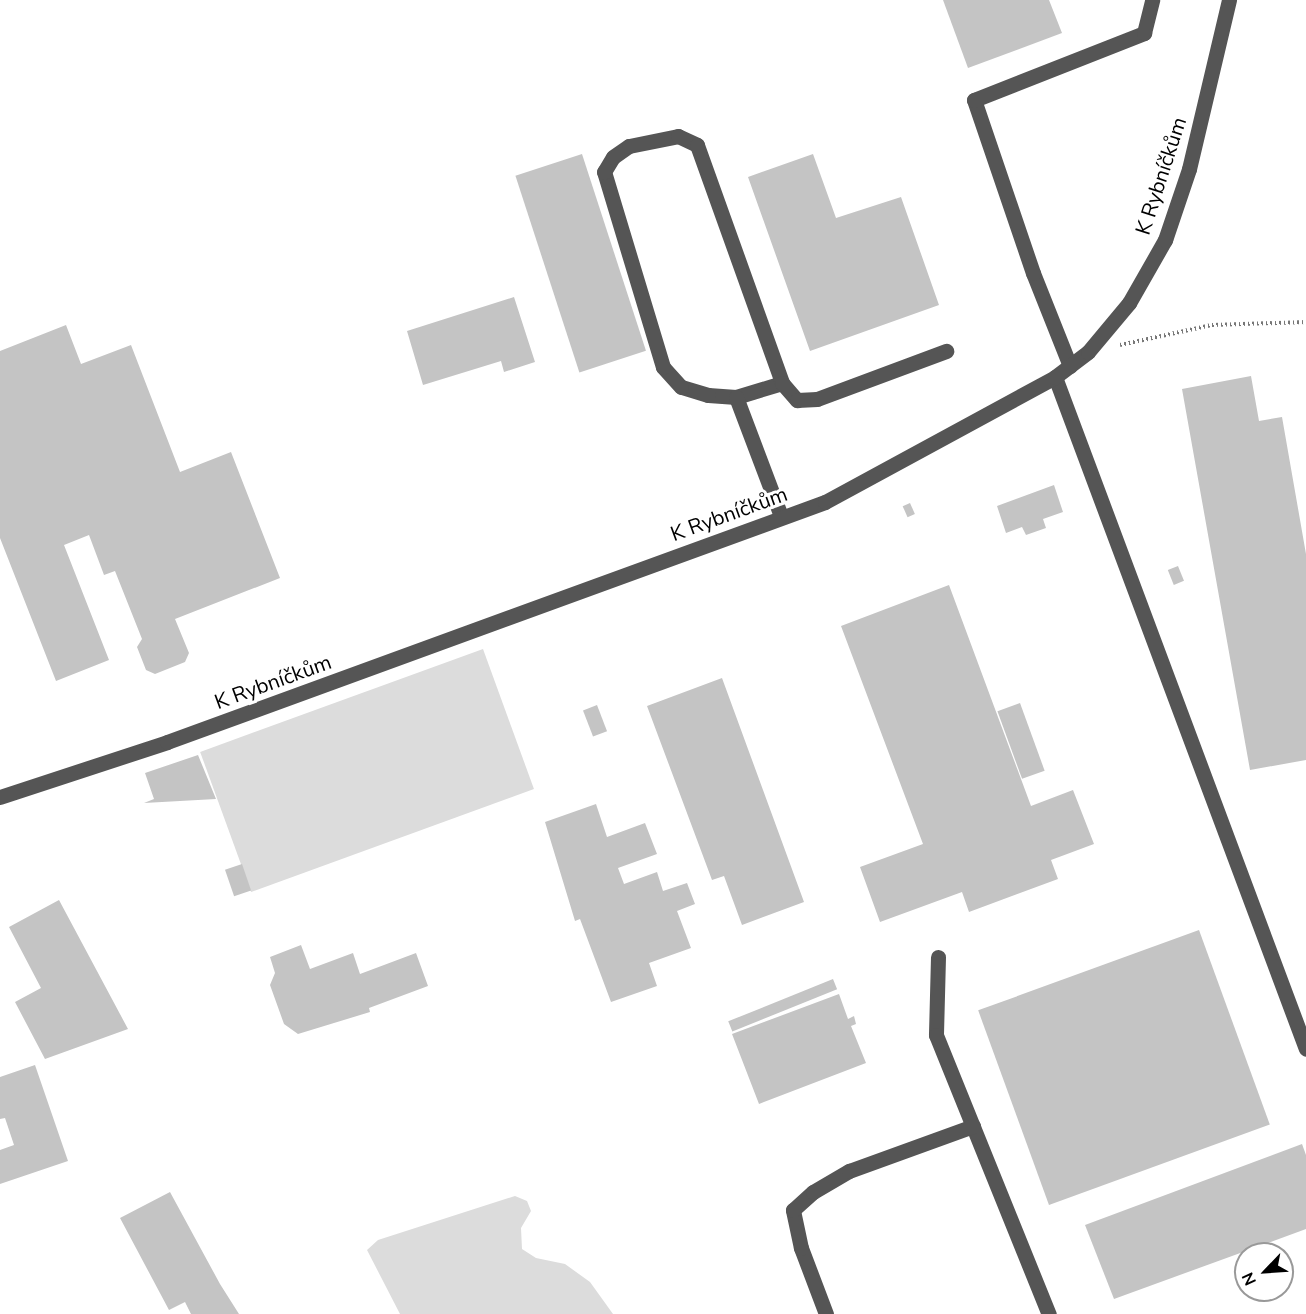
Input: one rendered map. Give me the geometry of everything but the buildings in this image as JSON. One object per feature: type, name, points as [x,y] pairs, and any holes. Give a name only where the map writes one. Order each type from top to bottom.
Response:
[{"type":"street","points":[[1070,366],[1033,273],[974,100],[1144,33],[1152,0]]},
{"type":"street","name":"K Rybníčkům","points":[[0,797],[166,742],[497,624],[781,516],[825,502],[1055,377],[1088,352],[1129,303],[1165,240],[1189,169],[1229,0]]},
{"type":"street","points":[[782,383],[736,397],[708,395],[681,387],[663,367],[604,172],[613,157],[628,146],[678,136],[697,145],[782,383],[797,400],[817,399],[946,351]]},
{"type":"street","points":[[1055,377],[1306,1049]]},
{"type":"street","points":[[736,397],[781,516]]},
{"type":"street","points":[[938,957],[936,1035],[1049,1314]]},
{"type":"street","points":[[826,1314],[801,1248],[793,1210],[813,1191],[849,1171],[973,1126]]},
{"type":"path","points":[[1088,352],[1212,325],[1306,322]]},
{"type":"shaded area","points":[[483,649],[534,789],[251,892],[200,752]]},
{"type":"shaded area","points":[[515,1196],[527,1201],[531,1211],[521,1228],[522,1249],[536,1258],[565,1264],[590,1282],[613,1314],[400,1314],[367,1250],[378,1240]]}]
